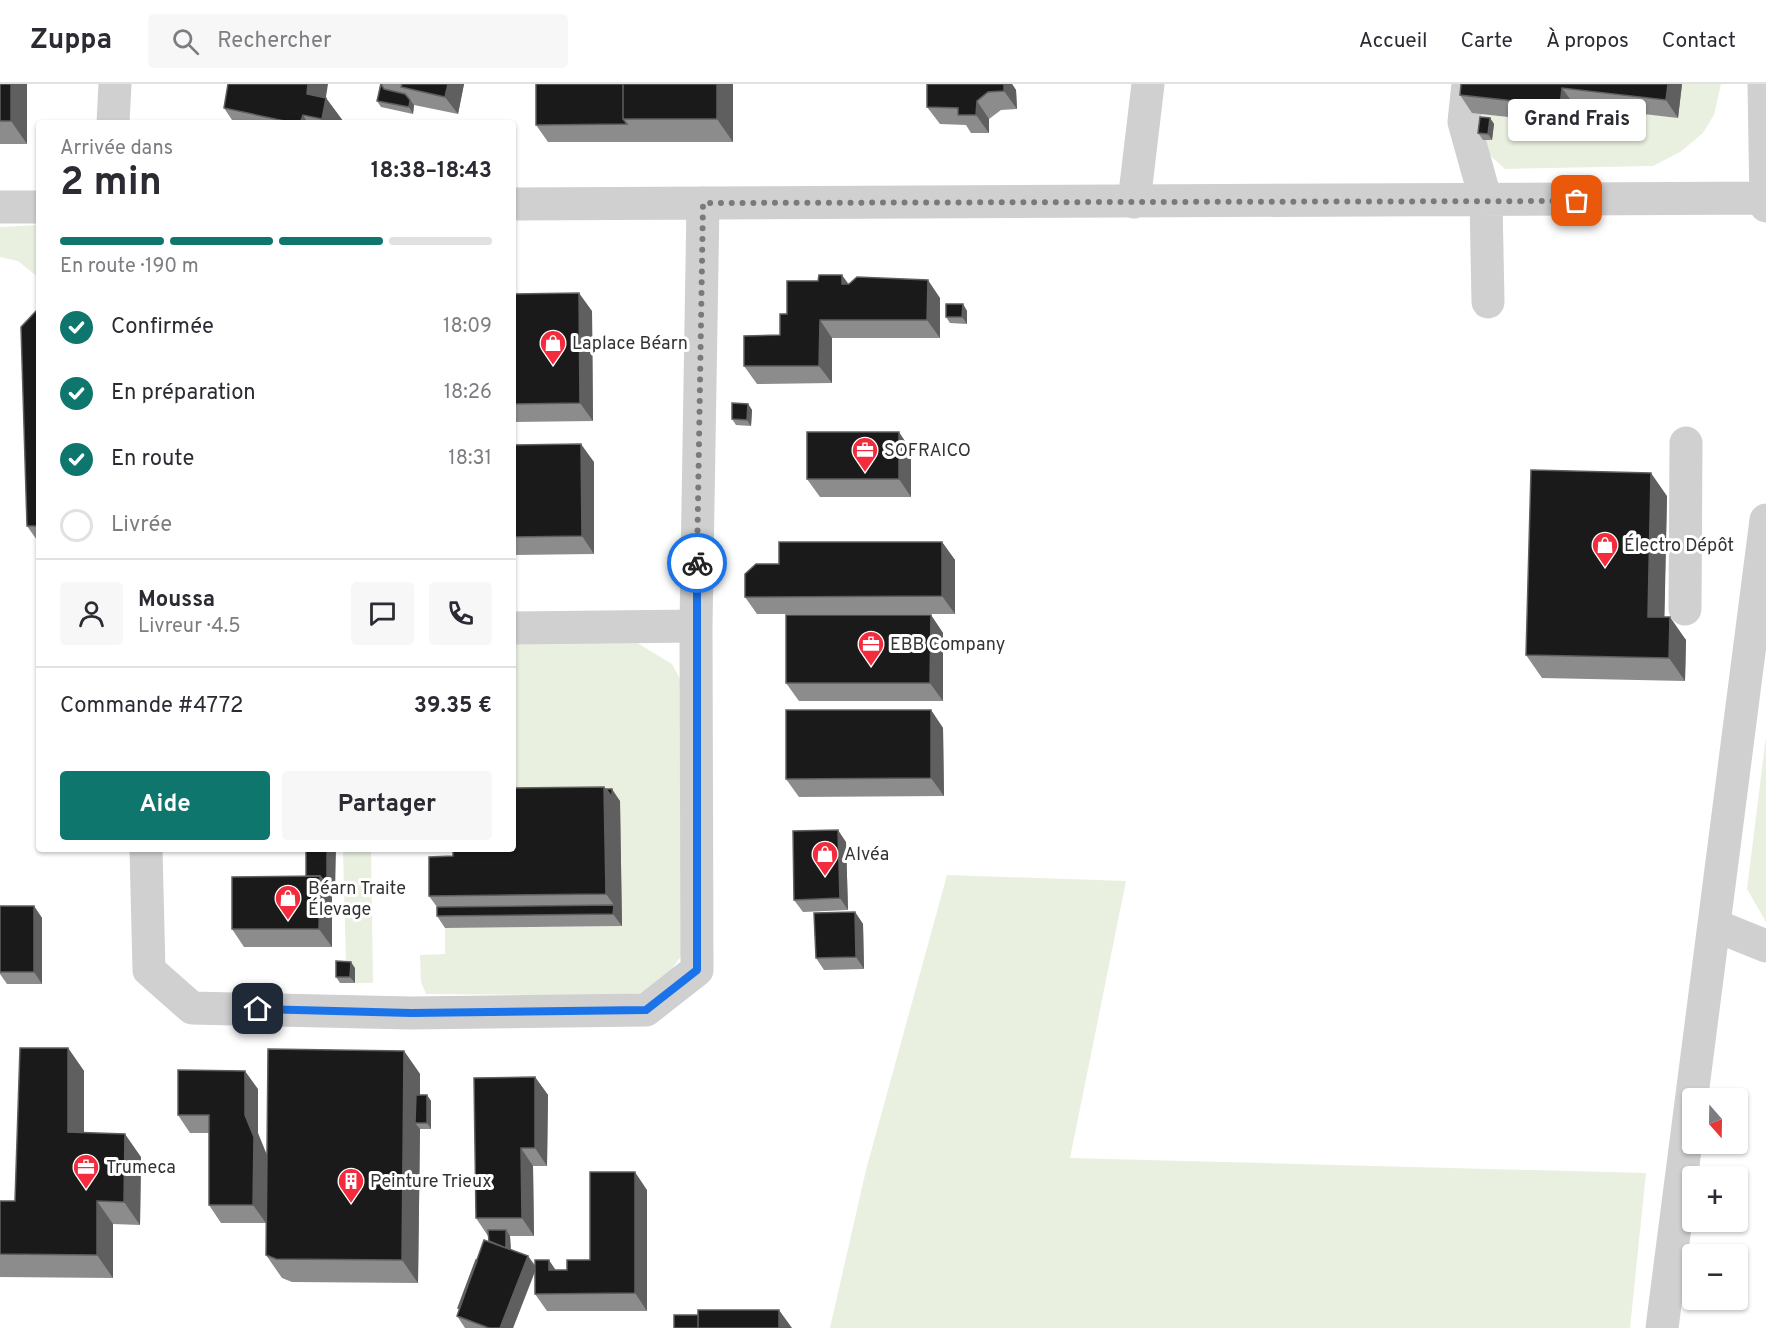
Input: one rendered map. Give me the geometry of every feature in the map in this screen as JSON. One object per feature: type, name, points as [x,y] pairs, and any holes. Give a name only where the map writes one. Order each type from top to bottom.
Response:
[{"type":"street","points":[[113,120],[115,84]]},
{"type":"street","points":[[1134,202],[1148,84]]},
{"type":"street","points":[[1468,84],[1464,122],[1486,201],[1488,302]]},
{"type":"street","points":[[516,204],[1765,201],[1764,84]]},
{"type":"street","points":[[146,852],[149,970],[192,1008],[411,1013],[646,1010],[697,970],[696,626],[703,203]]},
{"type":"street","points":[[0,207],[36,207]]},
{"type":"street","points":[[1685,609],[1686,443]]},
{"type":"street","points":[[1662,1328],[1766,520]]},
{"type":"street","points":[[516,628],[696,626]]},
{"type":"street","points":[[1714,925],[1766,946]]},
{"type":"green space","points":[[1682,84],[1721,84],[1714,115],[1703,133],[1680,152],[1653,166],[1505,169],[1485,151],[1472,113],[1572,124],[1575,106]]},
{"type":"green space","points":[[36,225],[36,276],[18,261],[0,257],[0,227]]},
{"type":"green space","points":[[516,641],[634,641],[672,664],[684,686],[681,956],[660,981],[633,996],[426,994],[421,982],[420,955],[445,954],[445,928],[622,926],[620,801],[516,801]]},
{"type":"green space","points":[[1766,737],[1766,922],[1747,889]]},
{"type":"green space","points":[[343,852],[371,852],[373,983],[355,983],[355,968],[346,967]]},
{"type":"green space","points":[[947,875],[1126,881],[1070,1158],[1646,1173],[1630,1328],[830,1328],[866,1170]]},
{"type":"building","points":[[0,84],[11,84],[11,121],[0,121]]},
{"type":"building","points":[[228,84],[308,84],[307,94],[326,98],[322,119],[303,115],[301,120],[280,120],[224,108]]},
{"type":"building","points":[[381,84],[384,89],[405,94],[410,100],[409,107],[377,101]]},
{"type":"building","points":[[402,84],[448,84],[445,97],[401,87]]},
{"type":"building","points":[[536,84],[623,84],[623,119],[627,124],[536,125]]},
{"type":"building","points":[[623,84],[717,84],[717,119],[623,119]]},
{"type":"building","points":[[927,84],[1004,84],[1004,91],[988,92],[977,101],[976,115],[958,115],[958,108],[927,107]]},
{"type":"building","points":[[1461,84],[1668,84],[1666,100],[1562,88],[1560,106],[1460,95]]},
{"type":"building","points":[[1480,117],[1490,118],[1488,134],[1478,133]]},
{"type":"building","points":[[819,275],[842,275],[842,284],[849,284],[857,277],[928,280],[927,320],[820,320],[819,366],[744,366],[744,336],[780,335],[780,314],[787,314],[787,281],[818,281]]},
{"type":"building","name":"Laplace Béarn","points":[[579,293],[580,403],[516,404],[516,294]]},
{"type":"building","points":[[946,304],[963,304],[962,317],[946,317]]},
{"type":"building","points":[[36,311],[36,526],[27,526],[21,327]]},
{"type":"building","points":[[732,403],[748,404],[747,420],[732,419]]},
{"type":"building","points":[[807,432],[899,432],[899,479],[807,479]]},
{"type":"building","points":[[581,444],[582,536],[516,537],[516,445]]},
{"type":"building","name":"Électro Dépôt","points":[[1531,470],[1651,473],[1648,617],[1670,617],[1669,658],[1526,655]]},
{"type":"building","points":[[779,542],[942,542],[942,596],[745,597],[745,574],[756,564],[779,564]]},
{"type":"building","name":"EBB Company","points":[[786,615],[931,615],[930,683],[786,683]]},
{"type":"building","points":[[786,710],[931,710],[931,778],[786,779]]},
{"type":"building","points":[[604,787],[606,894],[429,896],[429,857],[453,856],[453,852],[516,852],[516,788]]},
{"type":"building","points":[[606,789],[612,789],[612,797]]},
{"type":"building","name":"Alvéa","points":[[838,830],[840,898],[794,900],[793,831]]},
{"type":"building","points":[[306,852],[327,852],[327,881],[320,876],[306,876]]},
{"type":"building","points":[[320,876],[319,929],[232,929],[232,877]]},
{"type":"building","points":[[614,905],[613,914],[437,916],[437,907]]},
{"type":"building","points":[[0,906],[34,906],[34,972],[0,972]]},
{"type":"building","points":[[855,912],[856,957],[816,958],[814,913]]},
{"type":"building","points":[[336,961],[351,962],[350,977],[336,977]]},
{"type":"building","name":"Trumeca","points":[[20,1048],[68,1048],[68,1132],[125,1134],[124,1202],[97,1201],[97,1255],[0,1254],[0,1201],[15,1201]]},
{"type":"building","name":"Peinture Trieux","points":[[268,1049],[404,1051],[402,1260],[276,1259],[266,1255]]},
{"type":"building","points":[[178,1070],[245,1071],[245,1115],[254,1137],[253,1205],[209,1205],[209,1115],[178,1115]]},
{"type":"building","points":[[535,1077],[535,1148],[521,1148],[522,1218],[476,1218],[474,1078]]},
{"type":"building","points":[[416,1095],[427,1095],[427,1123],[415,1123]]},
{"type":"building","points":[[590,1172],[635,1172],[635,1293],[535,1294],[535,1260],[549,1260],[549,1270],[567,1270],[567,1260],[590,1260]]},
{"type":"building","points":[[488,1230],[506,1230],[506,1248],[489,1241]]},
{"type":"building","points":[[484,1240],[528,1256],[500,1328],[489,1328],[457,1316]]},
{"type":"building","points":[[477,1261],[459,1309],[458,1308]]},
{"type":"building","points":[[698,1310],[779,1310],[779,1328],[698,1328]]},
{"type":"building","points":[[674,1315],[698,1315],[698,1328],[674,1328]]},
{"type":"way so far","points":[[697,563],[703,203],[1577,201]]},
{"type":"place","name":"Grand Frais","points":[[1577,201]]},
{"type":"place","name":"Laplace Béarn","points":[[553,366]]},
{"type":"place","name":"SOFRAICO","points":[[865,473]]},
{"type":"place","name":"Électro Dépôt","points":[[1605,568]]},
{"type":"place","name":"EBB Company","points":[[871,667]]},
{"type":"place","name":"Alvéa","points":[[825,877]]},
{"type":"place","name":"Béarn Traite Élevage","points":[[288,921]]},
{"type":"place","name":"Trumeca","points":[[86,1190]]},
{"type":"place","name":"Peinture Trieux","points":[[351,1204]]},
{"type":"route","points":[[258,1009],[411,1013],[646,1010],[697,970],[697,563]]}]
